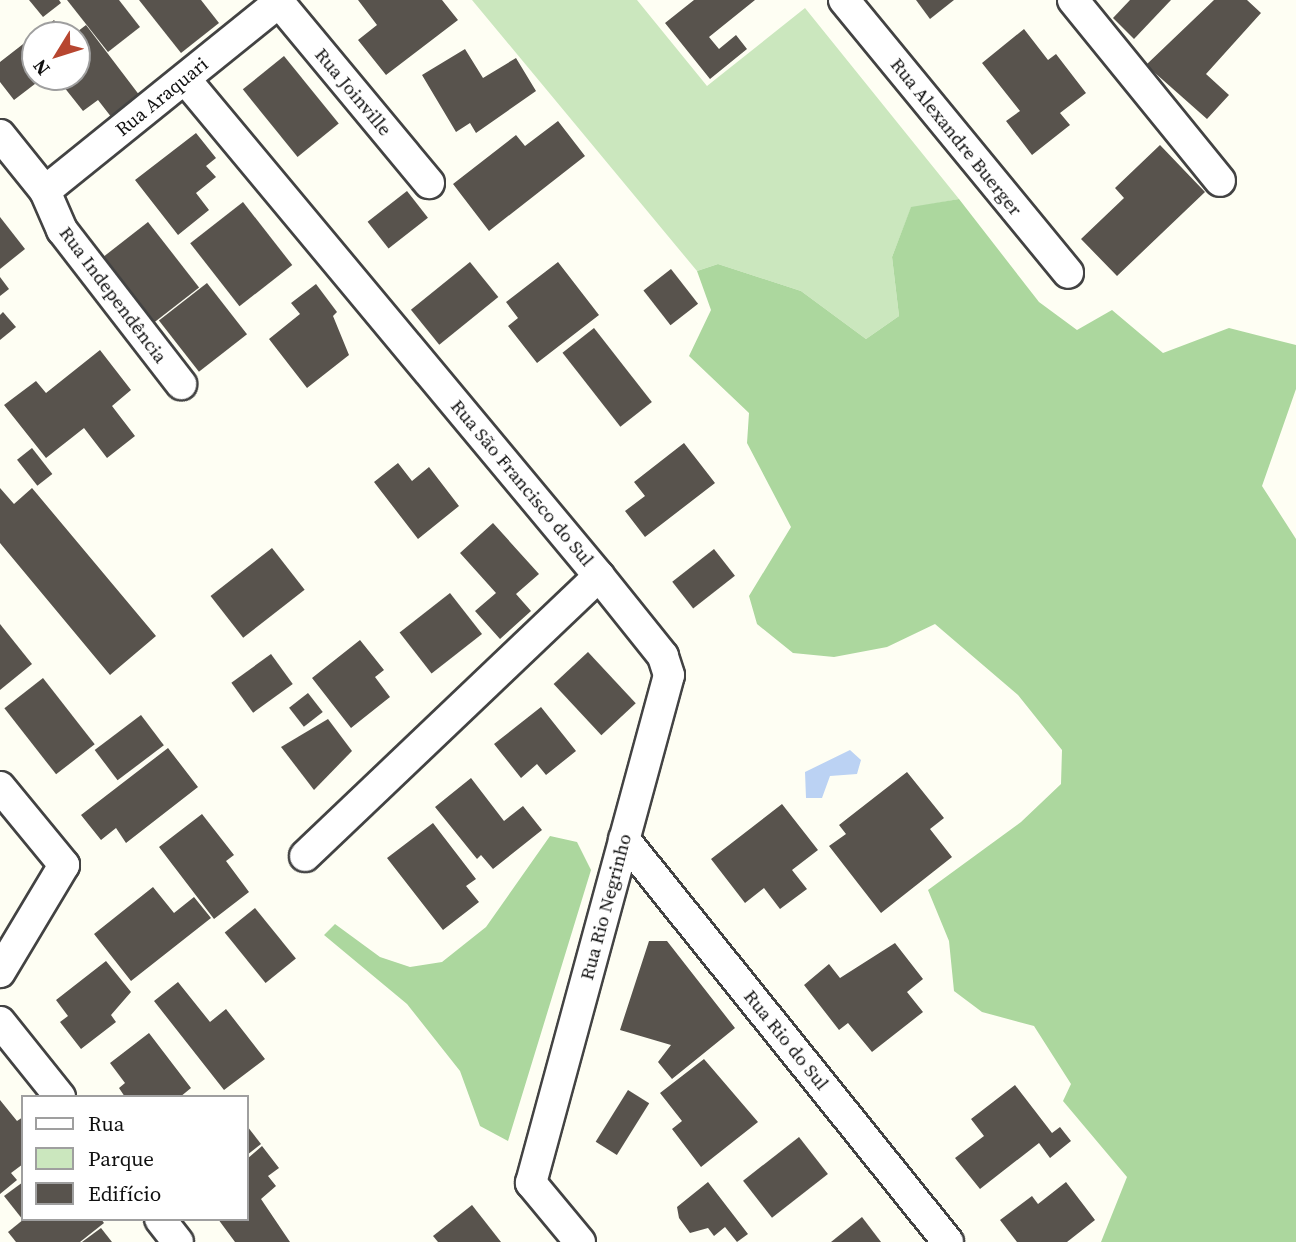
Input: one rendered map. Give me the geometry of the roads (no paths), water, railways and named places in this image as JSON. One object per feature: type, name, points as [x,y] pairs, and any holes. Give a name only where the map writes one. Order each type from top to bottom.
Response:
[{"type":"street","name":"Rua Alexandre Buerger","points":[[844,0],[1068,273]]},
{"type":"street","points":[[1073,0],[1220,181]]},
{"type":"street","name":"Rua Araquari","points":[[45,191],[278,1]]},
{"type":"street","name":"Rua Joinville","points":[[278,1],[429,183]]},
{"type":"street","name":"Rua São Francisco do Sul","points":[[185,79],[599,576],[306,856]]},
{"type":"street","name":"Rua Independência","points":[[0,135],[45,191],[62,230],[181,384]]},
{"type":"street","name":"Rua Rio Negrinho","points":[[580,1242],[531,1183],[668,665],[599,576]]},
{"type":"street","points":[[0,788],[64,865],[0,972]]},
{"type":"street","name":"Rua Rio do Sul","points":[[624,839],[948,1242]]},
{"type":"street","points":[[0,1022],[58,1095]]},
{"type":"street","points":[[162,1221],[178,1242]]},
{"type":"water","points":[[850,750],[861,760],[857,774],[830,776],[822,798],[806,798],[805,772]]}]
